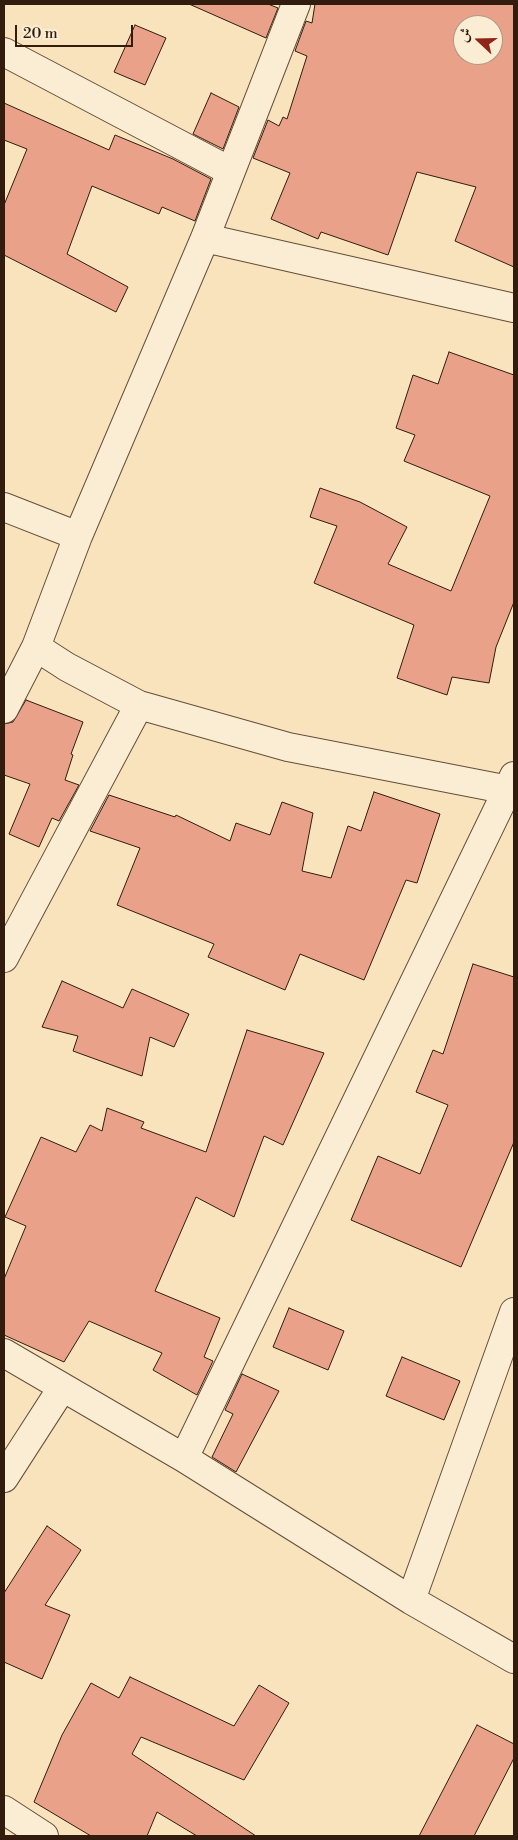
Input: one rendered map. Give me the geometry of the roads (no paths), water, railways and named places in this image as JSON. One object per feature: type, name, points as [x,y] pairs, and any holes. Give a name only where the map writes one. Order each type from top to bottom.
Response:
[{"type":"street","points":[[4,709],[36,646],[78,536],[205,238],[296,4]]},
{"type":"street","points":[[4,52],[230,170]]},
{"type":"street","points":[[205,238],[514,308]]},
{"type":"street","points":[[4,507],[78,536]]},
{"type":"street","points":[[36,646],[67,667],[139,705],[288,747],[512,786],[184,1458]]},
{"type":"street","points":[[4,958],[139,705]]},
{"type":"street","points":[[411,1600],[514,1312]]},
{"type":"street","points":[[4,1353],[184,1458],[411,1600],[514,1660]]},
{"type":"street","points":[[4,1478],[62,1388]]},
{"type":"street","points":[[4,1810],[44,1836]]}]
